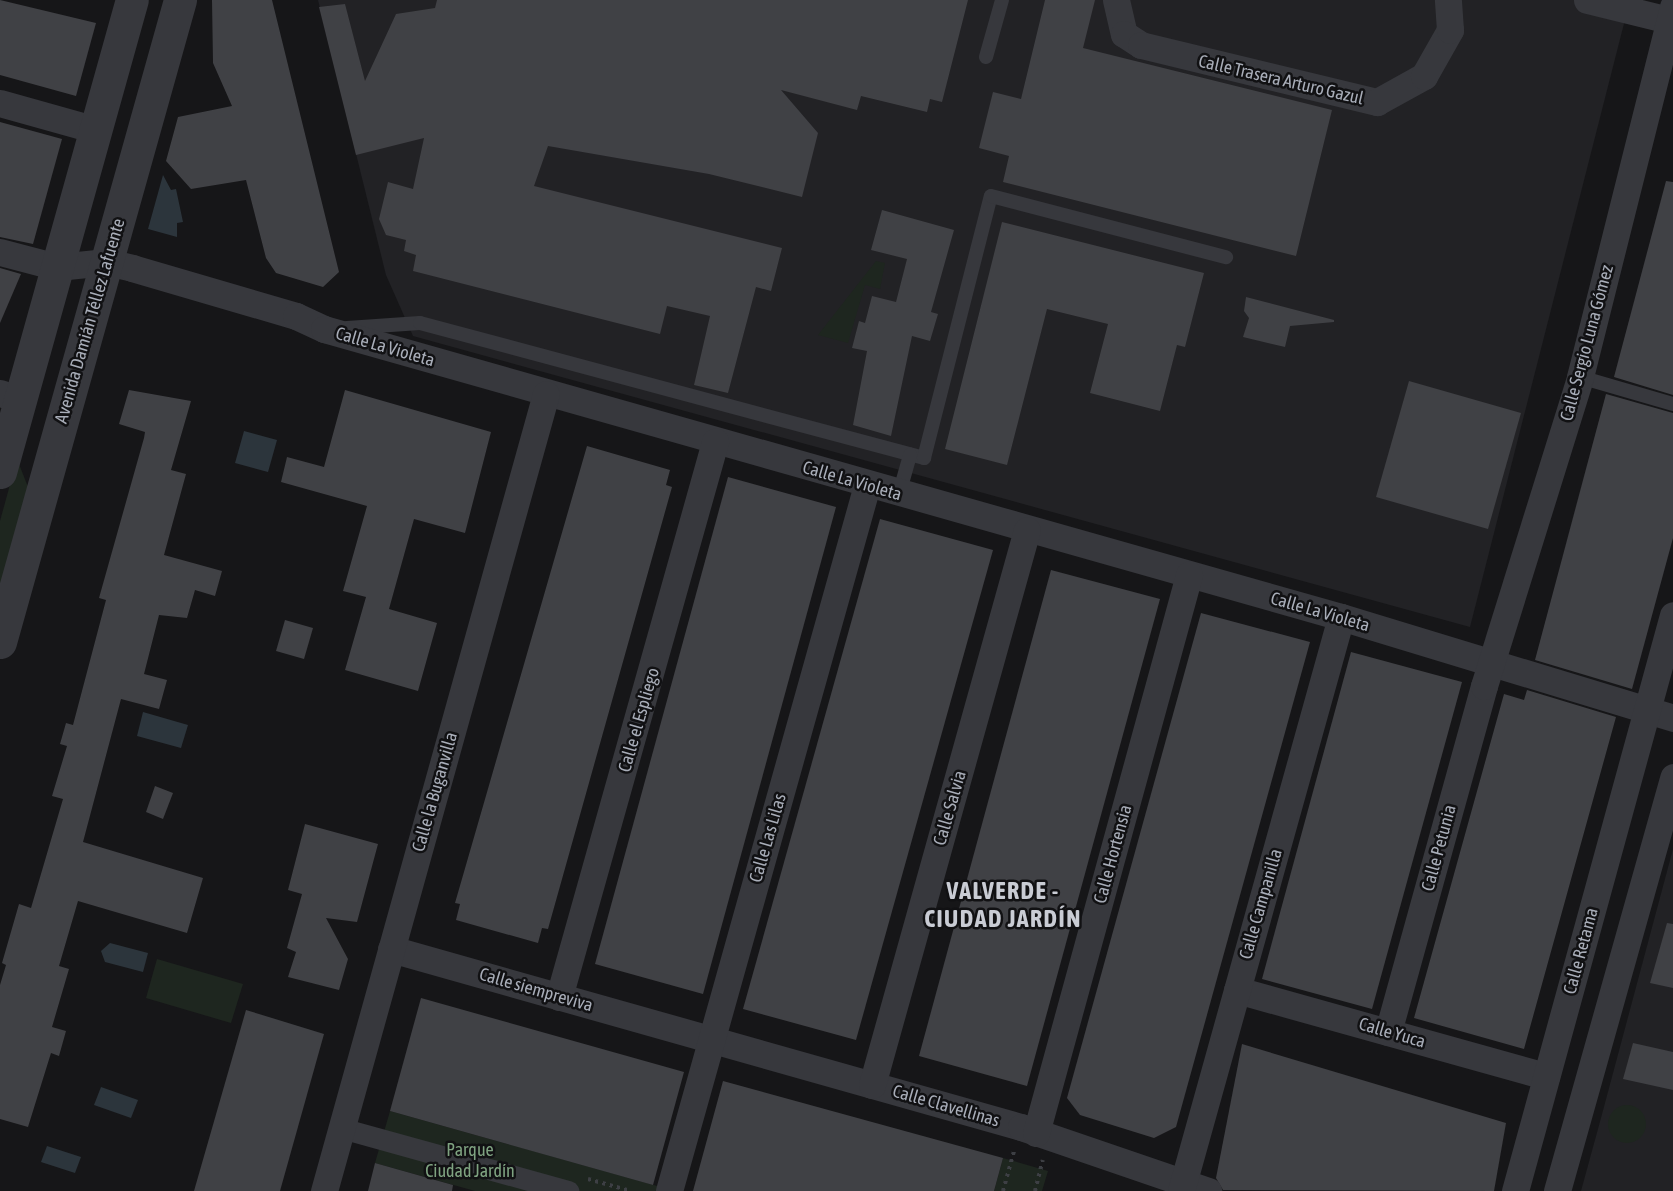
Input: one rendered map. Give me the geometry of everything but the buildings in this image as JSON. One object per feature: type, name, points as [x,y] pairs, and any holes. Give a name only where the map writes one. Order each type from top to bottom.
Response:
[{"type":"street","name":"Avenida Damián Téllez Lafuente","points":[[0,642],[180,0]]},
{"type":"street","name":"Calle Trasera Arturo Gazul","points":[[1116,0],[1124,34],[1141,45],[1377,102],[1424,76],[1450,30],[1448,0]]},
{"type":"street","points":[[1587,0],[1672,16]]},
{"type":"street","points":[[107,262],[89,230],[134,65],[132,5]]},
{"type":"street","points":[[0,472],[10,397],[57,267],[132,5]]},
{"type":"street","name":"Calle Sergio Luna Gómez","points":[[1492,663],[1580,377],[1672,16]]},
{"type":"street","points":[[0,103],[96,130]]},
{"type":"street","points":[[0,252],[57,267],[72,280],[74,296],[32,453],[40,498]]},
{"type":"street","name":"Calle La Violeta","points":[[57,267],[107,262],[296,316],[324,329],[546,394],[1341,617],[1673,718]]},
{"type":"street","name":"Calle la Buganvilla","points":[[324,1191],[546,394]]},
{"type":"street","name":"Calle el Espliego","points":[[559,997],[715,442]]},
{"type":"street","name":"Calle Las Lilas","points":[[669,1191],[867,485]]},
{"type":"street","name":"Calle Salvia","points":[[872,1085],[1027,530]]},
{"type":"street","name":"Calle Hortensia","points":[[1035,1133],[1189,575]]},
{"type":"street","name":"Calle Retama","points":[[1515,1191],[1673,615]]},
{"type":"street","name":"Calle Campanilla","points":[[1191,1189],[1237,990],[1341,617]]},
{"type":"street","name":"Calle Petunia","points":[[1388,1032],[1492,663]]},
{"type":"street","points":[[1557,1191],[1673,777]]},
{"type":"street","name":"Calle siempreviva","points":[[391,949],[682,1031]]},
{"type":"street","name":"Calle Yuca","points":[[1237,990],[1546,1076]]},
{"type":"street","name":"Calle Clavellinas","points":[[682,1031],[1035,1133],[1191,1189]]},
{"type":"street","points":[[341,1128],[568,1191]]},
{"type":"lane","points":[[986,57],[1002,0]]},
{"type":"lane","points":[[899,494],[917,456],[991,196],[1226,257]]},
{"type":"lane","points":[[324,329],[420,323],[917,456]]},
{"type":"lane","points":[[1580,377],[1673,404]]},
{"type":"path","points":[[1003,1191],[1035,1133]]},
{"type":"path","points":[[1035,1133],[1035,1191]]},
{"type":"shaded area","points":[[318,0],[1630,0],[1470,627],[413,336],[386,275]]},
{"type":"shaded area","points":[[163,175],[171,190],[176,189],[183,222],[177,223],[177,237],[148,229]]},
{"type":"shaded area","points":[[244,431],[277,440],[268,472],[235,463]]},
{"type":"shaded area","points":[[143,712],[188,725],[181,748],[137,736]]},
{"type":"shaded area","points":[[1673,849],[1673,1191],[1581,1191],[1601,1118]]},
{"type":"shaded area","points":[[110,943],[148,953],[143,972],[105,962],[101,951]]},
{"type":"shaded area","points":[[101,1087],[138,1100],[131,1118],[94,1105]]},
{"type":"shaded area","points":[[47,1146],[81,1157],[75,1173],[41,1162]]},
{"type":"green space","points":[[876,261],[885,263],[880,289],[865,285],[848,343],[818,335]]},
{"type":"green space","points":[[17,459],[28,487],[0,589],[0,521]]},
{"type":"green space","points":[[157,959],[243,984],[231,1023],[146,998]]},
{"type":"green space","points":[[1627,1105],[1641,1110],[1646,1124],[1641,1138],[1627,1143],[1613,1138],[1608,1124],[1613,1110]]},
{"type":"green space","name":"Parque Ciudad Jardín","points":[[390,1111],[675,1191],[475,1191],[375,1163]]},
{"type":"green space","points":[[1003,1158],[1048,1171],[1042,1191],[994,1191]]},
{"type":"district","name":"VALVERDE - CIUDAD JARDÍN","points":[[1003,905]]}]
